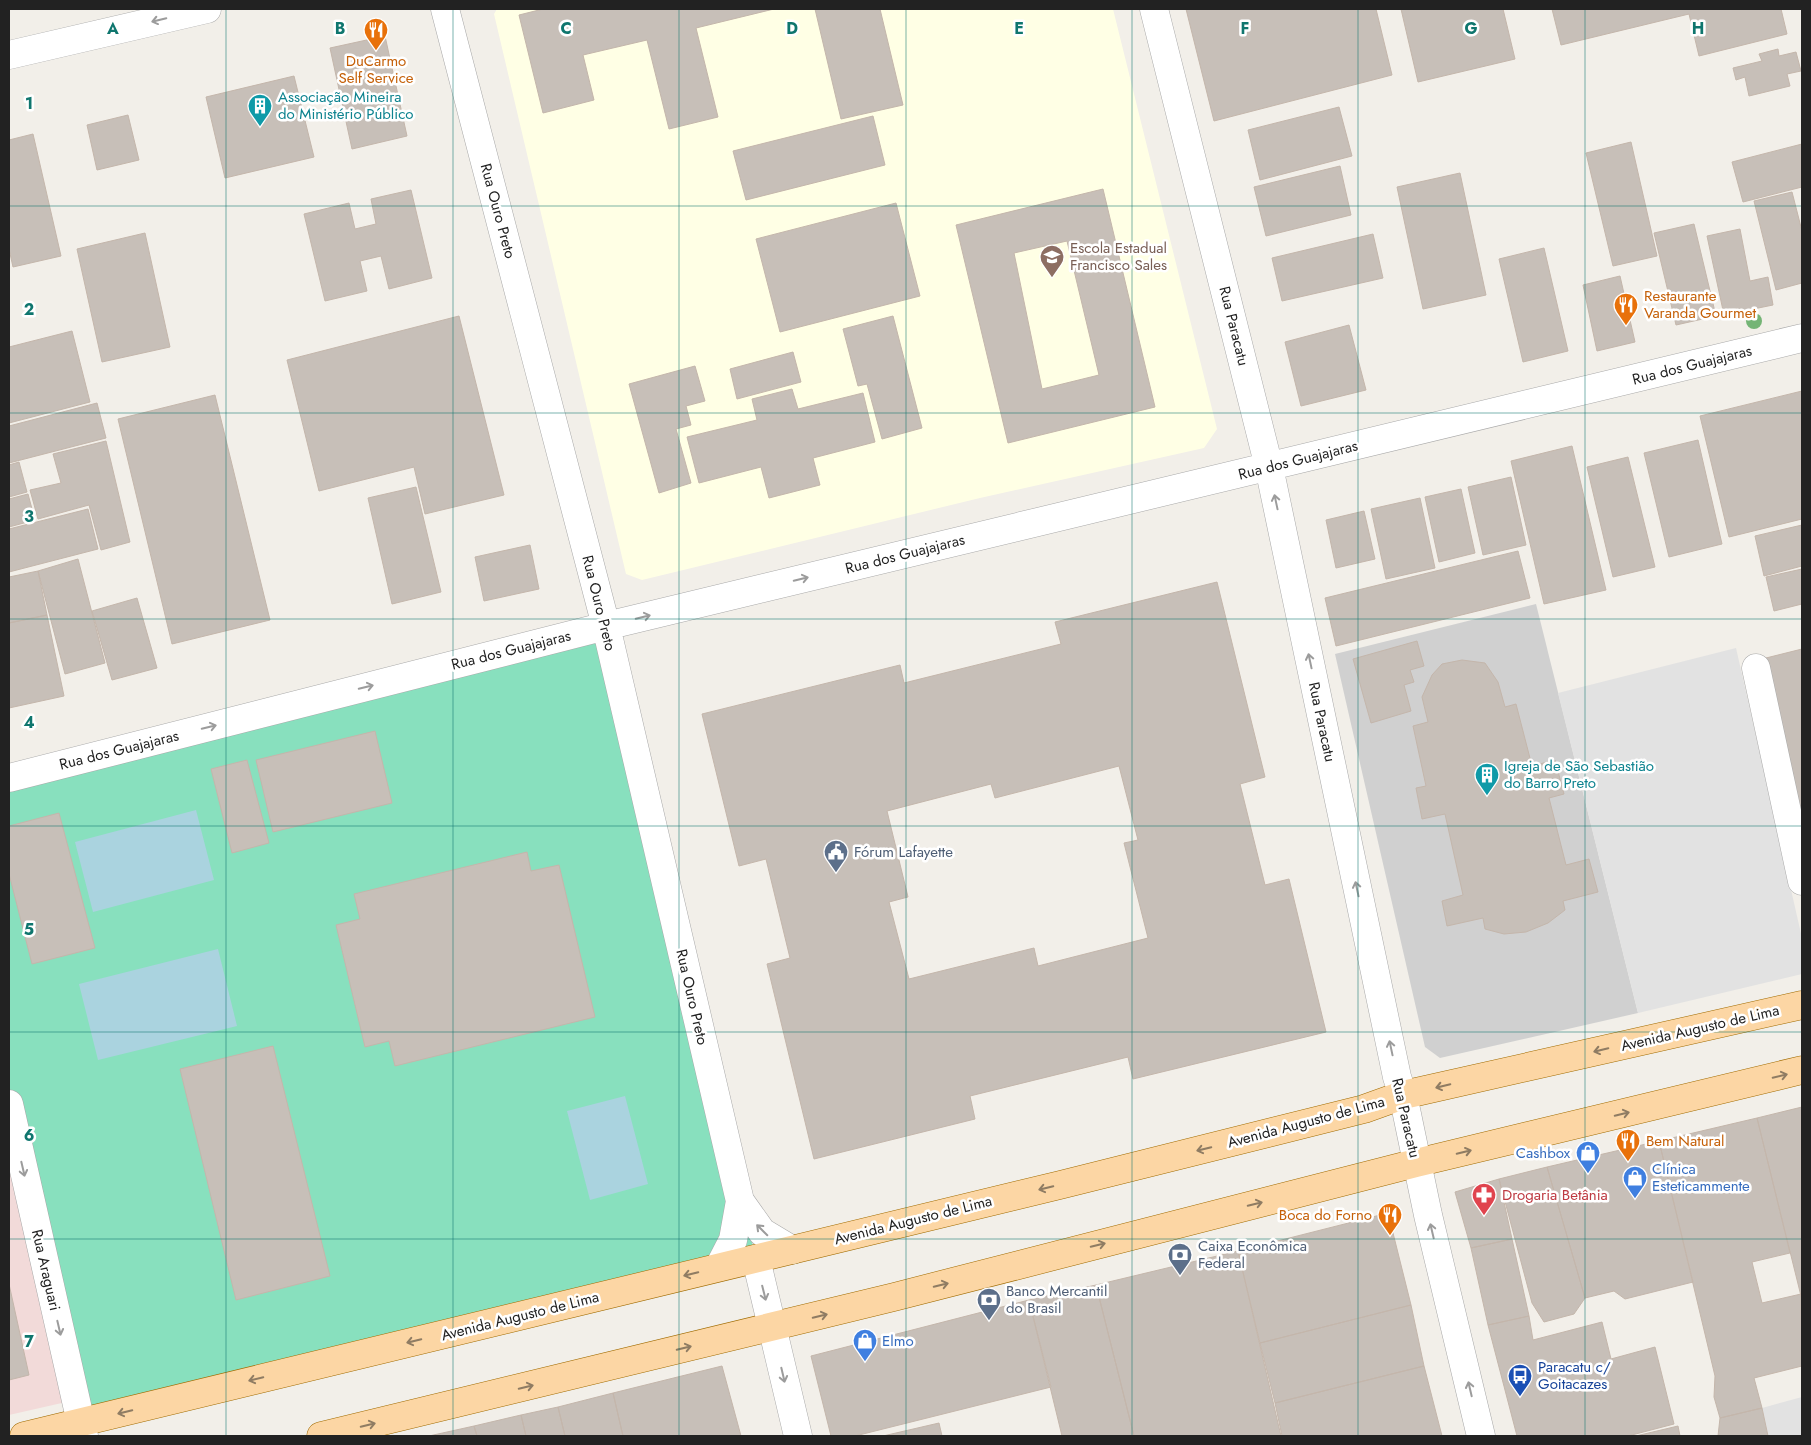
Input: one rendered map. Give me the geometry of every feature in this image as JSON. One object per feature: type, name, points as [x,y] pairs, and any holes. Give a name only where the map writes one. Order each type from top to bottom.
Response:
[{"type":"main road","name":"Avenida Augusto de Lima","points":[[24,1436],[82,1429],[719,1267],[1364,1109],[1403,1095],[1802,1005]]},
{"type":"main road","points":[[321,1436],[772,1327],[1416,1162],[1802,1070]]},
{"type":"street","points":[[9,55],[206,9]]},
{"type":"street","name":"Rua Ouro Preto","points":[[445,9],[606,626],[740,1201],[762,1232],[792,1250]]},
{"type":"street","name":"Rua Paracatu","points":[[1154,9],[1269,467],[1397,1077],[1403,1095],[1416,1162],[1481,1436]]},
{"type":"street","name":"Rua dos Guajajaras","points":[[9,778],[606,626],[1802,338]]},
{"type":"street","points":[[1756,668],[1802,881]]},
{"type":"street","name":"Rua Araguari","points":[[9,1104],[82,1429]]},
{"type":"street","name":"Rua Ouro Preto","points":[[719,1267],[733,1240],[740,1201]]},
{"type":"street","points":[[756,1259],[798,1436]]},
{"type":"shaded area","points":[[497,9],[1113,9],[1217,429],[1204,448],[980,498],[642,580],[626,574],[494,14]]},
{"type":"shaded area","name":"Igreja de São Sebastião do Barro Preto","points":[[1536,604],[1638,1013],[1440,1058],[1425,1047],[1335,654]]},
{"type":"shaded area","points":[[1736,648],[1802,938],[1802,974],[1638,1013],[1558,693]]},
{"type":"shaded area","points":[[9,1104],[75,1400],[9,1415]]},
{"type":"shaded area","points":[[1802,1397],[1802,1436],[1768,1436],[1762,1408]]},
{"type":"green space","points":[[606,626],[756,1259],[81,1423],[9,1104],[9,778]]},
{"type":"water","points":[[196,810],[214,880],[93,912],[75,842]]},
{"type":"water","points":[[218,949],[237,1026],[98,1060],[79,984]]},
{"type":"water","points":[[625,1096],[648,1184],[590,1200],[567,1111]]},
{"type":"building","points":[[543,9],[774,9],[696,28],[718,117],[669,129],[647,40],[583,55],[594,100],[543,113],[519,15]]},
{"type":"building","points":[[815,9],[880,9],[903,105],[841,119]]},
{"type":"building","points":[[1186,9],[1376,9],[1392,75],[1214,121]]},
{"type":"building","points":[[1401,9],[1503,9],[1515,59],[1418,82]]},
{"type":"building","points":[[1552,9],[1781,9],[1787,34],[1699,56],[1689,14],[1561,45]]},
{"type":"building","points":[[385,36],[407,136],[352,149],[330,48]]},
{"type":"building","points":[[1778,49],[1779,56],[1796,52],[1801,71],[1787,74],[1790,86],[1749,96],[1745,77],[1736,80],[1733,68],[1762,61],[1759,54]]},
{"type":"building","name":"Associação Mineira do Ministério Público","points":[[294,76],[314,157],[225,178],[206,97]]},
{"type":"building","points":[[1339,107],[1352,156],[1260,180],[1248,130]]},
{"type":"building","points":[[128,115],[139,160],[97,170],[87,125]]},
{"type":"building","points":[[873,116],[885,165],[746,200],[733,151]]},
{"type":"building","points":[[33,134],[61,256],[13,267],[9,249],[9,140]]},
{"type":"building","points":[[1631,142],[1657,256],[1613,266],[1586,153]]},
{"type":"building","points":[[1802,144],[1802,187],[1743,202],[1732,162]]},
{"type":"building","points":[[1340,166],[1351,215],[1266,236],[1254,187]]},
{"type":"building","points":[[1460,173],[1486,295],[1423,309],[1397,187]]},
{"type":"building","points":[[1103,189],[1155,407],[1008,443],[956,225]],"holes":[[[1067,241],[1099,375],[1042,389],[1014,253]]]},
{"type":"building","points":[[411,190],[432,278],[389,289],[381,256],[360,261],[367,291],[325,301],[304,214],[349,203],[355,229],[376,224],[371,199]]},
{"type":"building","points":[[1792,192],[1802,231],[1802,283],[1776,290],[1754,201]]},
{"type":"building","points":[[896,203],[920,296],[780,332],[756,239]]},
{"type":"building","points":[[1694,224],[1716,316],[1676,325],[1654,233]]},
{"type":"building","points":[[1740,229],[1750,281],[1768,277],[1773,305],[1724,315],[1707,236]]},
{"type":"building","points":[[145,233],[170,347],[102,362],[77,249]]},
{"type":"building","points":[[1373,234],[1383,278],[1282,301],[1272,258]]},
{"type":"building","points":[[1544,248],[1568,351],[1523,362],[1499,259]]},
{"type":"building","points":[[1620,276],[1635,342],[1597,351],[1583,285]]},
{"type":"building","points":[[459,316],[504,495],[425,514],[414,467],[319,491],[287,360]]},
{"type":"building","points":[[893,316],[922,428],[882,439],[867,384],[858,386],[843,329]]},
{"type":"building","points":[[1349,325],[1366,390],[1301,406],[1285,342]]},
{"type":"building","points":[[72,331],[90,402],[9,423],[9,347]]},
{"type":"building","points":[[793,352],[801,382],[737,399],[730,369]]},
{"type":"building","points":[[695,366],[705,401],[686,406],[691,425],[676,429],[691,483],[659,493],[629,384]]},
{"type":"building","points":[[792,389],[798,409],[863,393],[875,442],[813,458],[820,485],[769,498],[761,467],[699,483],[687,437],[757,420],[752,399]]},
{"type":"building","points":[[1802,391],[1802,519],[1729,537],[1700,416]]},
{"type":"building","points":[[215,395],[270,620],[172,644],[118,419]]},
{"type":"building","points":[[97,403],[106,438],[9,463],[9,426]]},
{"type":"building","points":[[1698,440],[1722,544],[1669,557],[1644,453]]},
{"type":"building","points":[[106,441],[130,542],[101,550],[89,505],[38,519],[30,490],[61,483],[53,454]]},
{"type":"building","points":[[1572,446],[1606,590],[1544,604],[1511,461]]},
{"type":"building","points":[[1628,457],[1655,567],[1613,577],[1587,467]]},
{"type":"building","points":[[19,462],[27,492],[9,497],[9,465]]},
{"type":"building","points":[[1511,477],[1526,545],[1483,555],[1468,487]]},
{"type":"building","points":[[416,487],[441,592],[392,604],[368,498]]},
{"type":"building","points":[[1461,489],[1475,553],[1439,562],[1425,497]]},
{"type":"building","points":[[28,494],[35,520],[9,527],[9,499]]},
{"type":"building","points":[[1420,498],[1435,568],[1386,579],[1371,509]]},
{"type":"building","points":[[88,509],[98,549],[9,572],[9,529]]},
{"type":"building","points":[[1364,511],[1375,559],[1336,568],[1326,520]]},
{"type":"building","points":[[1802,525],[1802,566],[1764,576],[1755,536]]},
{"type":"building","points":[[530,545],[539,589],[484,601],[475,557]]},
{"type":"building","points":[[1518,551],[1530,598],[1336,646],[1325,598]]},
{"type":"building","points":[[78,559],[105,663],[65,674],[38,571]]},
{"type":"building","points":[[1802,569],[1802,604],[1774,611],[1766,577]]},
{"type":"building","points":[[38,571],[47,615],[9,623],[9,577]]},
{"type":"building","name":"Fórum Lafayette","points":[[1217,582],[1265,777],[1240,784],[1265,885],[1289,879],[1326,1032],[1133,1079],[1128,1057],[970,1096],[975,1119],[814,1159],[767,964],[790,958],[766,859],[739,866],[702,714],[900,665],[904,683],[1061,644],[1055,622]],"holes":[[[1119,766],[1138,840],[1124,843],[1148,938],[1038,966],[1034,948],[909,979],[889,902],[908,897],[887,811],[991,784],[995,798]]]},
{"type":"building","points":[[137,598],[157,668],[112,680],[92,611]]},
{"type":"building","points":[[47,615],[64,696],[9,708],[9,623]]},
{"type":"building","points":[[1417,641],[1424,666],[1410,670],[1414,682],[1404,685],[1411,711],[1371,723],[1353,659]]},
{"type":"building","points":[[1802,649],[1802,831],[1762,659]]},
{"type":"building","name":"Igreja de São Sebastião do Barro Preto","points":[[1462,660],[1485,663],[1498,682],[1505,707],[1516,704],[1532,766],[1555,760],[1564,794],[1549,798],[1566,865],[1589,859],[1598,892],[1563,901],[1565,910],[1548,923],[1526,932],[1504,934],[1485,929],[1483,918],[1447,926],[1442,901],[1463,895],[1445,814],[1422,819],[1416,788],[1426,786],[1413,726],[1428,722],[1422,697],[1432,675],[1442,664]]},
{"type":"building","points":[[375,731],[392,803],[273,832],[256,760]]},
{"type":"building","points":[[247,760],[269,843],[232,853],[211,769]]},
{"type":"building","points":[[59,813],[95,948],[32,964],[9,874],[9,826]]},
{"type":"building","points":[[527,852],[531,871],[559,865],[595,1017],[395,1066],[389,1041],[365,1047],[336,925],[360,919],[354,894]]},
{"type":"building","points":[[273,1046],[330,1276],[236,1300],[180,1069]]},
{"type":"building","points":[[1802,1107],[1802,1300],[1757,1118]]},
{"type":"building","points":[[1757,1118],[1790,1253],[1752,1262],[1762,1303],[1801,1294],[1802,1366],[1754,1378],[1762,1408],[1720,1418],[1714,1397],[1715,1376],[1659,1141]]},
{"type":"building","points":[[1659,1141],[1693,1282],[1625,1299],[1614,1291],[1585,1298],[1547,1167]]},
{"type":"building","points":[[1547,1167],[1585,1298],[1574,1314],[1544,1322],[1532,1303],[1499,1179]]},
{"type":"building","name":"Drogaria Betânia","points":[[1499,1179],[1512,1239],[1471,1248],[1455,1192]]},
{"type":"building","points":[[1388,1213],[1411,1305],[1260,1343],[1238,1251]]},
{"type":"building","points":[[1512,1239],[1529,1316],[1488,1325],[1471,1248]]},
{"type":"building","points":[[1238,1251],[1281,1436],[1134,1436],[1096,1285]]},
{"type":"building","points":[[9,1284],[29,1375],[9,1380]]},
{"type":"building","points":[[1096,1285],[1134,1436],[1062,1436],[1029,1300]]},
{"type":"building","points":[[1029,1300],[1051,1387],[855,1436],[831,1436],[811,1356]]},
{"type":"building","points":[[1411,1305],[1424,1366],[1275,1403],[1260,1343]]},
{"type":"building","points":[[1529,1316],[1533,1340],[1602,1322],[1611,1359],[1655,1347],[1674,1424],[1628,1436],[1517,1436],[1488,1325]]},
{"type":"building","points":[[722,1366],[741,1436],[623,1436],[613,1393]]},
{"type":"building","points":[[1424,1366],[1442,1436],[1282,1436],[1275,1403]]},
{"type":"building","points":[[613,1393],[623,1436],[565,1436],[558,1407]]},
{"type":"building","points":[[558,1407],[565,1436],[526,1436],[521,1415]]},
{"type":"building","points":[[1762,1408],[1768,1436],[1718,1436],[1720,1418]]},
{"type":"building","points":[[521,1415],[526,1436],[477,1436],[474,1426]]},
{"type":"building","points":[[939,1423],[942,1436],[883,1436]]},
{"type":"building","points":[[474,1426],[477,1436],[429,1436]]},
{"type":"building","points":[[1678,1426],[1680,1436],[1636,1436]]},
{"type":"place","name":"DuCarmo Self Service","points":[[376,51]]},
{"type":"place","name":"Associação Mineira do Ministério Público","points":[[260,127]]},
{"type":"place","name":"Escola Estadual Francisco Sales","points":[[1052,278]]},
{"type":"place","name":"Restaurante Varanda Gourmet","points":[[1626,326]]},
{"type":"place","name":"Igreja de São Sebastião do Barro Preto","points":[[1487,796]]},
{"type":"place","name":"Fórum Lafayette","points":[[836,873]]},
{"type":"place","name":"Bem Natural","points":[[1628,1162]]},
{"type":"place","name":"Cashbox","points":[[1588,1174]]},
{"type":"place","name":"Clínica Esteticammente","points":[[1635,1199]]},
{"type":"place","name":"Drogaria Betânia","points":[[1484,1216]]},
{"type":"place","name":"Boca do Forno","points":[[1390,1236]]},
{"type":"place","name":"Caixa Econômica Federal","points":[[1180,1276]]},
{"type":"place","name":"Banco Mercantil do Brasil","points":[[989,1321]]},
{"type":"place","name":"Elmo","points":[[865,1362]]},
{"type":"place","name":"Paracatu c/ Goitacazes","points":[[1520,1397]]}]
